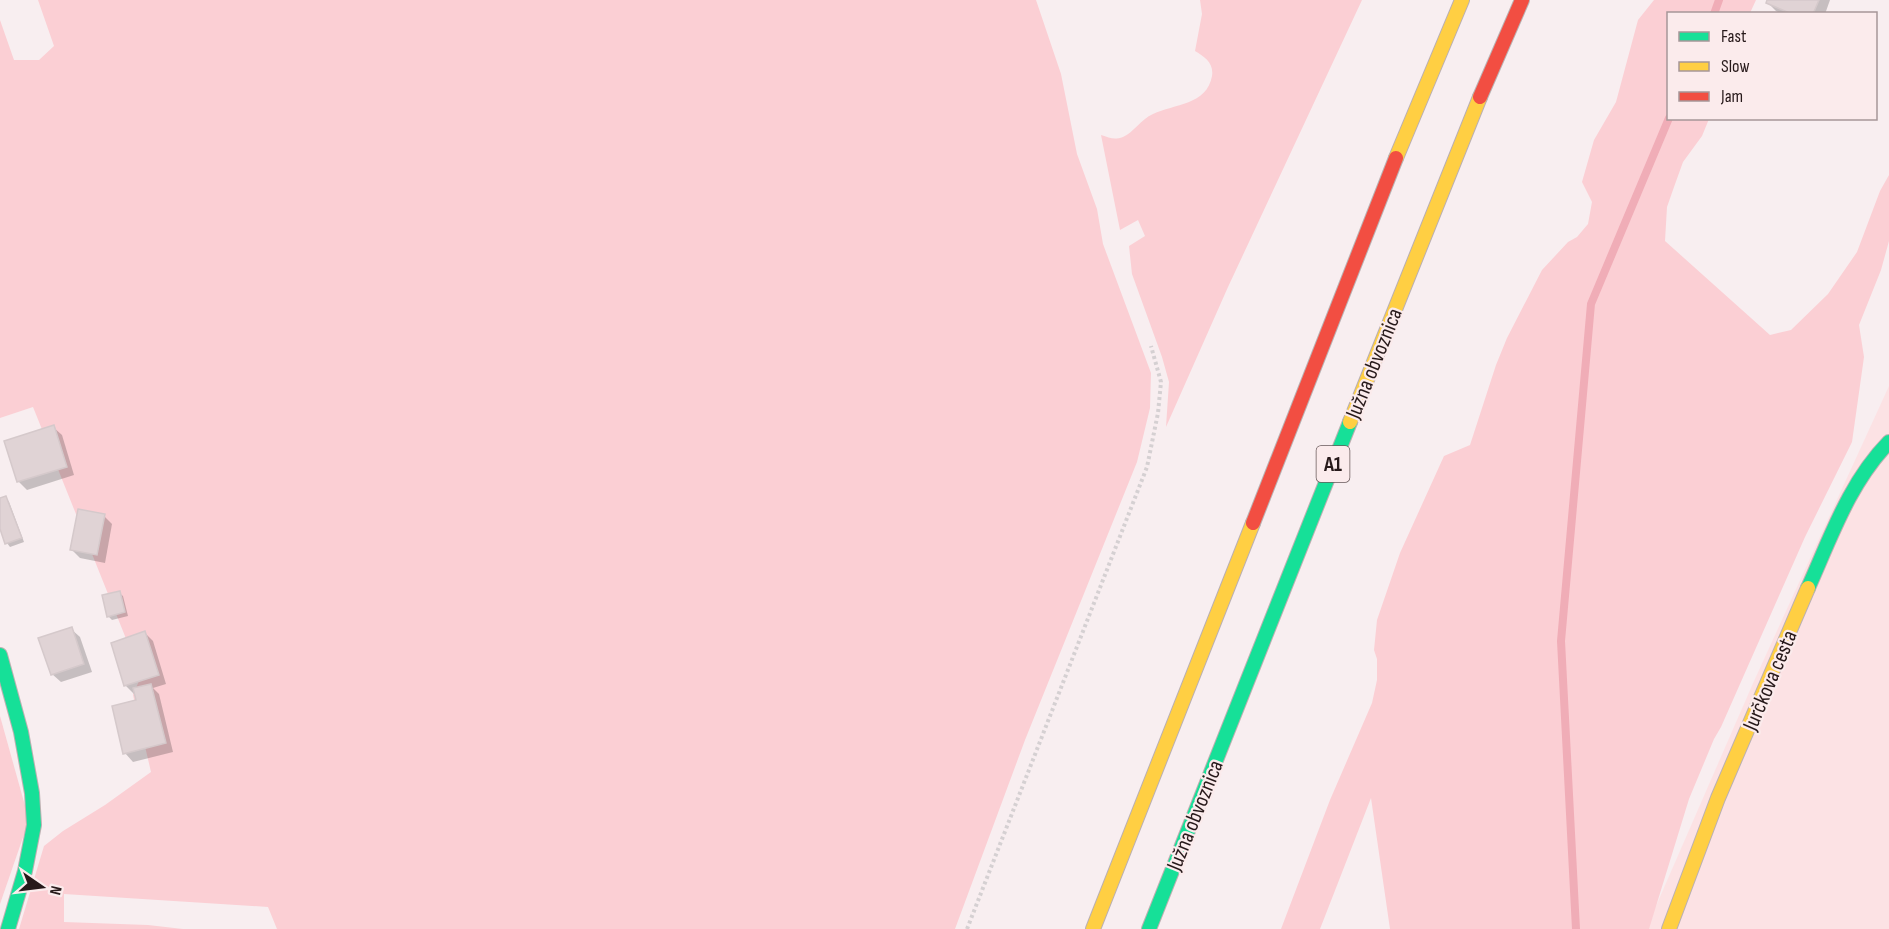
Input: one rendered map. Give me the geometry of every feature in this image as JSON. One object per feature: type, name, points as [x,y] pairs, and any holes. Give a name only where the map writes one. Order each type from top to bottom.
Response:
[{"type":"main road","name":"A1","points":[[1093,929],[1408,129],[1462,0]]},
{"type":"main road","name":"Južna obvoznica","points":[[1149,929],[1462,138],[1522,0]]},
{"type":"main road","name":"Jurčkova cesta","points":[[1670,929],[1686,880],[1717,803],[1850,495],[1878,452],[1889,442]]},
{"type":"main road","points":[[0,655],[21,732],[32,793],[34,825],[25,871],[8,929]]},
{"type":"path","points":[[966,929],[1147,467],[1158,413],[1161,382],[1151,346]]},
{"type":"shaded area","points":[[38,0],[1036,0],[1061,74],[1077,154],[1097,209],[1103,244],[1151,373],[1150,408],[1137,462],[1025,740],[955,929],[277,929],[268,907],[64,894],[64,922],[148,925],[183,929],[19,929],[44,846],[151,772],[133,695],[141,676],[33,407],[0,418],[0,20],[14,60],[39,60],[54,46]]},
{"type":"shaded area","points":[[1200,0],[1362,0],[1228,287],[1166,427],[1169,382],[1132,274],[1129,246],[1145,236],[1138,220],[1120,230],[1101,135],[1110,138],[1123,137],[1149,116],[1188,102],[1204,93],[1209,86],[1212,67],[1195,51],[1202,14]]},
{"type":"shaded area","points":[[1654,0],[1756,0],[1750,12],[1667,12],[1667,120],[1709,120],[1702,136],[1683,162],[1667,207],[1665,241],[1770,335],[1791,330],[1828,294],[1857,252],[1880,191],[1889,175],[1889,241],[1881,270],[1859,325],[1864,357],[1852,442],[1805,537],[1714,739],[1689,799],[1649,929],[1390,929],[1371,798],[1320,929],[1281,929],[1330,800],[1372,703],[1377,680],[1377,659],[1374,650],[1377,620],[1400,553],[1444,456],[1470,445],[1507,338],[1542,270],[1588,224],[1592,202],[1582,182],[1594,140],[1616,102],[1638,20]]},
{"type":"shaded area","points":[[1889,386],[1889,929],[1646,929],[1754,681]]},
{"type":"shaded area","points":[[0,716],[29,820],[0,904]]},
{"type":"building","points":[[1767,0],[1819,0],[1814,12],[1787,12],[1766,3]]},
{"type":"building","points":[[54,425],[67,467],[17,482],[4,441]]},
{"type":"building","points":[[6,496],[22,538],[5,544],[0,529],[0,498]]},
{"type":"building","points":[[78,509],[105,514],[97,555],[70,550]]},
{"type":"building","points":[[120,591],[125,612],[107,617],[102,595]]},
{"type":"building","points":[[72,627],[84,664],[51,675],[38,638]]},
{"type":"building","points":[[145,631],[159,675],[124,686],[111,643]]},
{"type":"building","points":[[151,684],[166,743],[123,754],[112,706],[136,700],[133,688]]},
{"type":"waterway","points":[[1715,12],[1719,0]]},
{"type":"waterway","points":[[1576,929],[1561,641],[1591,304],[1668,120]]},
{"type":"traffic: fast","points":[[1149,929],[1350,422]]},
{"type":"traffic: fast","points":[[1808,588],[1842,511],[1863,475],[1889,442]]},
{"type":"traffic: fast","points":[[0,655],[21,732],[32,793],[34,825],[25,871],[8,929]]},
{"type":"traffic: slow","points":[[1396,158],[1462,0]]},
{"type":"traffic: slow","points":[[1350,422],[1480,97]]},
{"type":"traffic: slow","points":[[1093,929],[1253,523]]},
{"type":"traffic: slow","points":[[1669,929],[1718,798],[1808,588]]},
{"type":"traffic: jam","points":[[1480,97],[1522,0]]},
{"type":"traffic: jam","points":[[1253,523],[1396,158]]}]
